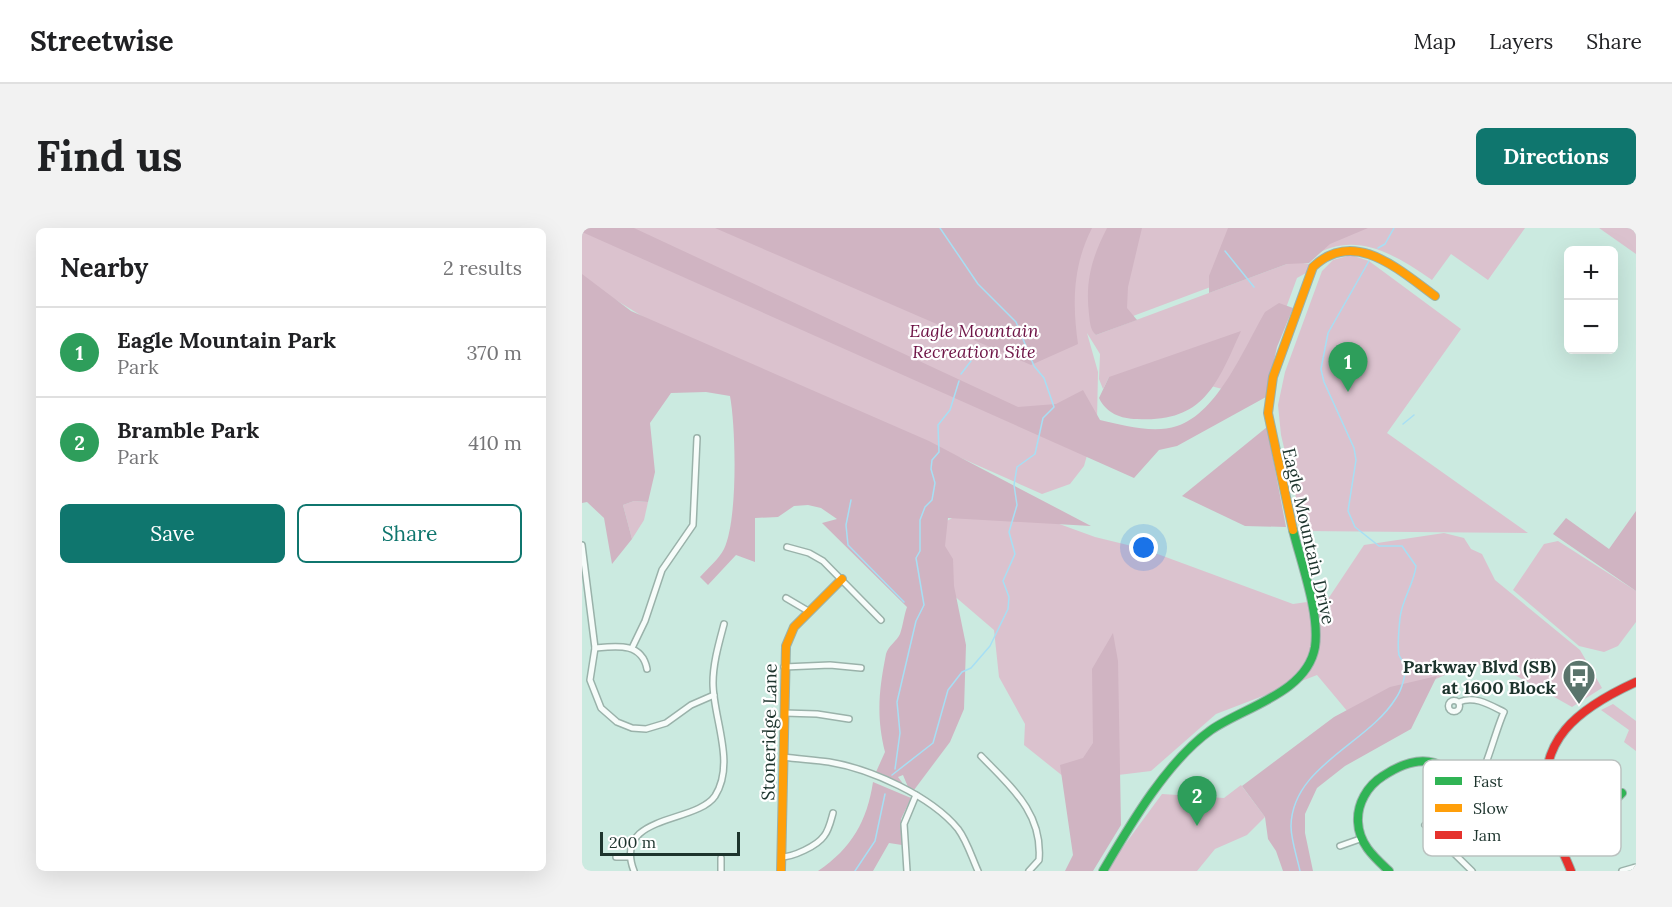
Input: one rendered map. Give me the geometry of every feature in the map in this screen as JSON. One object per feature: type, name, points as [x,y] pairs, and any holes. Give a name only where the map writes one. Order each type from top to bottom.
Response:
[{"type":"street","name":"Eagle Mountain Drive","points":[[1104,871],[1114,852],[1193,745],[1222,722],[1291,686],[1303,674],[1312,657],[1316,627],[1273,443],[1268,407],[1274,372],[1313,267],[1332,249],[1358,246],[1376,253],[1435,296]]},
{"type":"street","points":[[632,648],[646,618],[662,570],[690,532],[694,521],[697,438]]},
{"type":"street","points":[[582,545],[595,648],[590,675],[593,692],[601,708],[617,722],[632,728],[660,726],[690,705],[714,695]]},
{"type":"street","points":[[787,547],[809,553],[842,579],[880,620]]},
{"type":"street","name":"Stoneridge Lane","points":[[781,871],[786,646],[794,627],[842,579]]},
{"type":"street","points":[[786,598],[808,611]]},
{"type":"street","points":[[634,871],[630,857],[632,846],[640,834],[650,826],[710,802],[720,784],[723,746],[714,695],[714,666],[724,624]]},
{"type":"street","points":[[595,648],[620,646],[632,648],[642,655],[647,669]]},
{"type":"street","points":[[784,667],[830,665],[861,668]]},
{"type":"street","points":[[1552,760],[1561,735],[1572,719],[1588,705],[1636,681]]},
{"type":"street","points":[[1459,702],[1465,699],[1476,700],[1504,711],[1487,760]]},
{"type":"street","points":[[784,713],[817,714],[849,719]]},
{"type":"street","points":[[981,756],[1026,803],[1034,819],[1039,860],[1029,871]]},
{"type":"street","points":[[783,757],[830,762],[865,772],[916,795],[941,811],[960,831],[978,871]]},
{"type":"street","points":[[1389,871],[1369,852],[1360,839],[1358,815],[1366,793],[1377,780],[1401,764],[1423,760]]},
{"type":"street","points":[[907,871],[904,824],[916,795]]},
{"type":"street","points":[[781,856],[790,856],[817,842],[825,835],[833,813]]},
{"type":"street","points":[[1340,846],[1360,839]]},
{"type":"street","points":[[1457,856],[1472,871]]},
{"type":"street","points":[[1564,856],[1570,871]]},
{"type":"street","points":[[616,858],[630,857]]},
{"type":"street","points":[[721,858],[721,871]]},
{"type":"street","points":[[1622,871],[1636,867]]},
{"type":"green space","name":"Eagle Mountain Recreation Site","points":[[582,228],[1525,228],[1488,280],[1451,254],[1432,280],[1399,259],[1368,247],[1352,245],[1319,252],[1303,263],[1310,264],[1306,273],[1297,278],[1265,365],[1257,398],[1207,385],[1109,377],[1103,389],[1099,379],[1100,354],[1087,333],[1098,372],[1097,420],[1084,466],[1070,484],[1042,494],[645,318],[582,279]],"holes":[[[1296,255],[1287,264],[1096,335],[1093,331]]]},
{"type":"green space","points":[[1599,228],[1636,228],[1636,254]]},
{"type":"green space","points":[[1351,255],[1369,261],[1461,329],[1387,433],[1528,533],[1304,531],[1281,435],[1278,405],[1285,372],[1322,271],[1333,260]]},
{"type":"green space","points":[[634,501],[648,502],[644,520],[632,539],[623,505]]},
{"type":"green space","points":[[965,511],[1040,517],[1095,537],[1144,549],[1293,604],[1328,599],[1364,545],[1444,533],[1464,538],[1471,549],[1482,554],[1495,580],[1580,650],[1602,688],[1572,707],[1499,666],[1469,664],[1425,684],[1358,724],[1317,675],[1216,714],[1151,771],[1069,781],[1024,745],[1025,724],[999,677],[994,630],[945,588],[932,529]]},
{"type":"green space","points":[[1558,541],[1636,591],[1636,622],[1618,646],[1604,652],[1579,646],[1513,590],[1544,544]]},
{"type":"green space","points":[[1613,704],[1636,721],[1636,751],[1624,742],[1629,730],[1601,710]]},
{"type":"green space","points":[[1241,785],[1265,817],[1247,835],[1215,849],[1197,871],[1109,871],[1112,862],[1162,794],[1224,798]]},
{"type":"shaded area","points":[[582,228],[634,228],[1018,407],[1056,404],[1083,390],[1100,420],[1138,428],[1168,428],[1192,419],[1205,408],[1229,378],[1265,312],[1279,303],[1293,308],[1277,347],[1266,397],[1177,446],[1159,450],[1134,478],[582,232]]},
{"type":"shaded area","points":[[715,228],[1092,228],[1081,256],[1076,284],[1075,314],[1078,344],[1031,365]]},
{"type":"shaded area","points":[[1107,228],[1142,228],[1128,287],[1127,308],[1137,320],[1096,335],[1091,328],[1088,302],[1089,280],[1097,249]]},
{"type":"shaded area","points":[[1228,228],[1368,228],[1330,244],[1309,263],[1287,264],[1209,293],[1209,276]]},
{"type":"shaded area","points":[[582,274],[631,311],[929,441],[1091,526],[948,518],[945,546],[953,559],[954,586],[966,645],[964,709],[950,742],[914,790],[908,787],[903,775],[898,777],[904,785],[876,772],[885,752],[880,727],[880,703],[886,654],[900,634],[907,607],[822,523],[837,519],[821,508],[808,505],[794,506],[778,517],[755,518],[755,562],[736,555],[708,585],[700,577],[724,549],[732,517],[734,429],[730,396],[706,392],[671,393],[650,423],[655,472],[648,502],[634,501],[623,505],[632,539],[612,564],[604,518],[587,502],[582,503]]},
{"type":"shaded area","points":[[1241,331],[1215,383],[1193,407],[1160,419],[1125,418],[1106,408],[1099,398],[1109,377]]},
{"type":"shaded area","points":[[1267,427],[1286,527],[1245,526],[1182,496]]},
{"type":"shaded area","points":[[1636,511],[1636,591],[1553,534],[1566,518],[1609,549]]},
{"type":"shaded area","points":[[1113,633],[1118,661],[1121,825],[1093,871],[1065,871],[1073,855],[1060,765],[1083,758],[1093,743],[1092,669]]},
{"type":"shaded area","points":[[1437,676],[1411,729],[1345,766],[1317,788],[1305,814],[1305,833],[1313,871],[1283,871],[1276,851],[1268,839],[1265,817],[1242,786],[1334,717],[1390,687]]},
{"type":"shaded area","points":[[873,782],[911,798],[901,819],[902,845],[889,843],[873,871],[818,871],[840,853],[856,833],[867,809]]},
{"type":"waterway","points":[[892,775],[933,743],[948,690],[962,672],[971,668],[990,646],[1008,609],[1009,597],[1003,581],[1015,554],[1009,532],[1017,505],[1014,485],[1017,467],[1035,454],[1043,418],[1054,407],[1044,378],[1034,366],[1016,322],[978,284],[940,228]]},
{"type":"waterway","points":[[1378,248],[1385,244],[1394,228]]},
{"type":"waterway","points":[[1225,251],[1254,287]]},
{"type":"waterway","points":[[1300,871],[1291,826],[1295,805],[1304,787],[1317,771],[1383,714],[1398,695],[1405,675],[1405,666],[1398,651],[1398,637],[1403,604],[1416,566],[1402,546],[1379,546],[1355,527],[1348,511],[1356,460],[1354,448],[1324,382],[1321,369],[1328,333],[1369,261]]},
{"type":"waterway","points":[[961,374],[971,361]]},
{"type":"waterway","points":[[895,769],[900,733],[897,702],[916,621],[924,605],[916,558],[920,551],[920,520],[925,507],[932,500],[935,483],[931,469],[932,460],[939,452],[938,425],[950,410],[959,381]]},
{"type":"waterway","points":[[1403,424],[1414,415]]},
{"type":"waterway","points":[[851,500],[846,525],[848,545],[904,602]]},
{"type":"waterway","points":[[855,871],[875,841],[885,794]]},
{"type":"traffic: fast","points":[[1103,871],[1151,795],[1179,759],[1211,730],[1287,687],[1310,663],[1315,647],[1315,619],[1293,530]]},
{"type":"traffic: fast","points":[[1389,871],[1373,855],[1361,837],[1358,822],[1359,809],[1364,796],[1377,780],[1407,764],[1423,761]]},
{"type":"traffic: slow","points":[[1293,530],[1268,413],[1273,377],[1313,267],[1328,256],[1344,251],[1360,252],[1391,265],[1435,296]]},
{"type":"traffic: slow","points":[[781,871],[786,646],[794,627],[842,579]]},
{"type":"traffic: jam","points":[[1550,760],[1565,730],[1579,715],[1596,703],[1636,682]]},
{"type":"traffic: jam","points":[[1565,856],[1571,871]]},
{"type":"place","name":"Eagle Mountain Park","points":[[1348,392]]},
{"type":"place","name":"Parkway Blvd (SB) at 1600 Block","points":[[1579,705]]},
{"type":"place","name":"Bramble Park","points":[[1197,826]]}]
